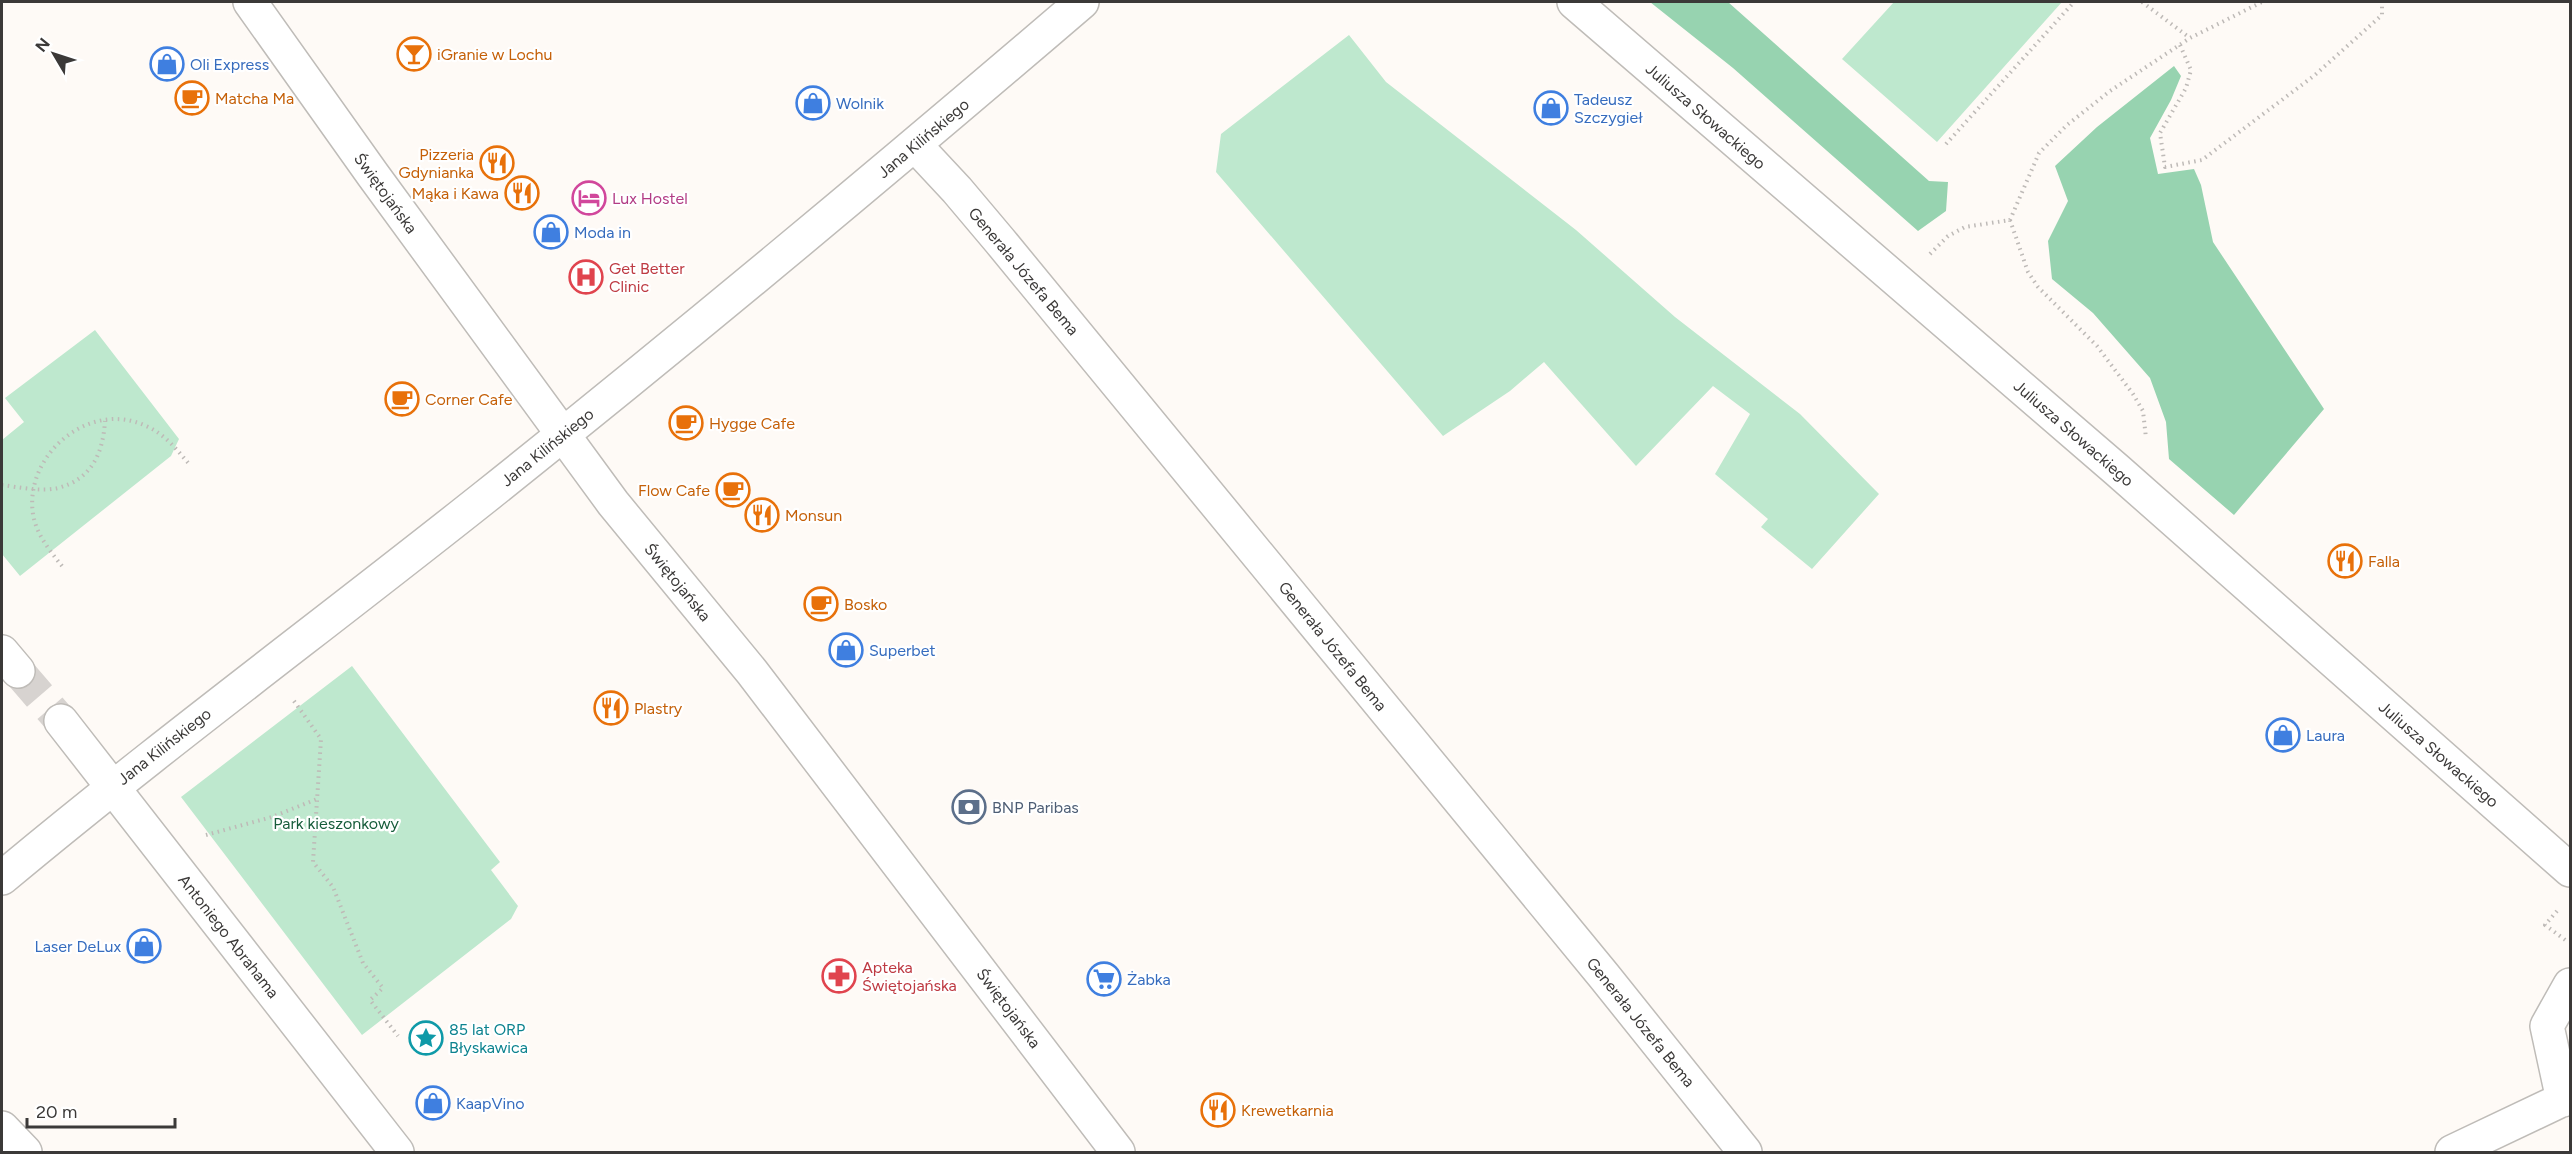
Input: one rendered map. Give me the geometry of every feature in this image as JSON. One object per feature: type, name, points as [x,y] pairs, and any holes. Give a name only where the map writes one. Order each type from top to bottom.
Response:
[{"type":"street","name":"Świętojańska","points":[[250,2],[373,176],[613,503],[752,672],[1118,1152]]},
{"type":"street","name":"Jana Kilińskiego","points":[[2,878],[112,786],[484,498],[563,434],[915,145],[1082,2]]},
{"type":"street","name":"Juliusza Słowackiego","points":[[1574,2],[2117,470],[2571,870]]},
{"type":"street","name":"Generała Józefa Bema","points":[[915,145],[957,190],[1030,278],[1604,976],[1745,1152]]},
{"type":"street","name":"Antoniego Abrahama","points":[[61,720],[397,1152]]},
{"type":"street","points":[[2452,1152],[2567,1098],[2547,1026],[2571,986]]},
{"type":"street","points":[[2,1128],[25,1152]]},
{"type":"path","points":[[1946,144],[2074,2]]},
{"type":"path","points":[[2142,2],[2190,38]]},
{"type":"path","points":[[2146,438],[2143,411],[2133,394],[2097,346],[2038,287],[2028,272],[2010,220],[2039,153],[2067,125],[2110,91],[2190,38],[2262,2]]},
{"type":"path","points":[[2180,45],[2191,70],[2186,88],[2160,133],[2165,167],[2202,160],[2314,75],[2382,15],[2382,2]]},
{"type":"path","points":[[1937,247],[1948,236],[1965,227],[2010,220]]},
{"type":"path","points":[[62,566],[44,542],[33,515],[34,488],[44,459],[63,437],[88,423],[117,419],[145,425],[169,441],[190,465]]},
{"type":"path","points":[[2,485],[57,489],[78,480],[94,464],[104,443],[105,421]]},
{"type":"path","points":[[292,698],[321,739],[313,861],[333,887],[363,963],[383,988],[370,1000],[398,1036]]},
{"type":"path","points":[[199,837],[272,818],[316,799]]},
{"type":"path","points":[[2545,925],[2571,944]]},
{"type":"green space","points":[[1650,2],[1728,2],[1929,181],[1948,182],[1946,211],[1918,231],[1733,68]]},
{"type":"green space","points":[[1894,2],[2062,2],[1937,142],[1842,59]]},
{"type":"green space","points":[[1349,35],[1386,82],[1576,230],[1675,317],[1800,414],[1879,494],[1812,569],[1761,527],[1768,519],[1715,474],[1750,414],[1713,386],[1636,466],[1544,362],[1510,391],[1443,436],[1216,172],[1221,134]]},
{"type":"green space","points":[[2174,66],[2181,76],[2150,138],[2158,174],[2194,169],[2201,185],[2213,242],[2324,409],[2234,515],[2169,459],[2166,422],[2150,378],[2093,313],[2052,279],[2048,241],[2068,201],[2055,166],[2097,127]]},
{"type":"green space","points":[[95,330],[179,439],[171,456],[20,576],[2,554],[2,440],[24,422],[5,398]]},
{"type":"green space","name":"Park kieszonkowy","points":[[352,666],[500,862],[491,870],[518,906],[511,919],[362,1035],[181,797]]},
{"type":"tunnel","points":[[18,671],[61,721]]},
{"type":"place","name":"iGranie w Lochu","points":[[414,54]]},
{"type":"place","name":"Oli Express","points":[[167,64]]},
{"type":"place","name":"Matcha Ma","points":[[192,98]]},
{"type":"place","name":"Wolnik","points":[[813,103]]},
{"type":"place","name":"Tadeusz Szczygieł","points":[[1551,108]]},
{"type":"place","name":"Pizzeria Gdynianka","points":[[497,163]]},
{"type":"place","name":"Mąka i Kawa","points":[[522,193]]},
{"type":"place","name":"Lux Hostel","points":[[589,198]]},
{"type":"place","name":"Moda in","points":[[551,232]]},
{"type":"place","name":"Get Better Clinic","points":[[586,277]]},
{"type":"place","name":"Corner Cafe","points":[[402,399]]},
{"type":"place","name":"Hygge Cafe","points":[[686,423]]},
{"type":"place","name":"Flow Cafe","points":[[733,490]]},
{"type":"place","name":"Monsun","points":[[762,515]]},
{"type":"place","name":"Falla","points":[[2345,561]]},
{"type":"place","name":"Bosko","points":[[821,604]]},
{"type":"place","name":"Superbet","points":[[846,650]]},
{"type":"place","name":"Plastry","points":[[611,708]]},
{"type":"place","name":"Laura","points":[[2283,735]]},
{"type":"place","name":"BNP Paribas","points":[[969,807]]},
{"type":"place","name":"Laser DeLux","points":[[144,946]]},
{"type":"place","name":"Apteka Świętojańska","points":[[839,976]]},
{"type":"place","name":"Żabka","points":[[1104,979]]},
{"type":"place","name":"85 lat ORP Błyskawica","points":[[426,1038]]},
{"type":"place","name":"KaapVino","points":[[433,1103]]},
{"type":"place","name":"Krewetkarnia","points":[[1218,1110]]}]
